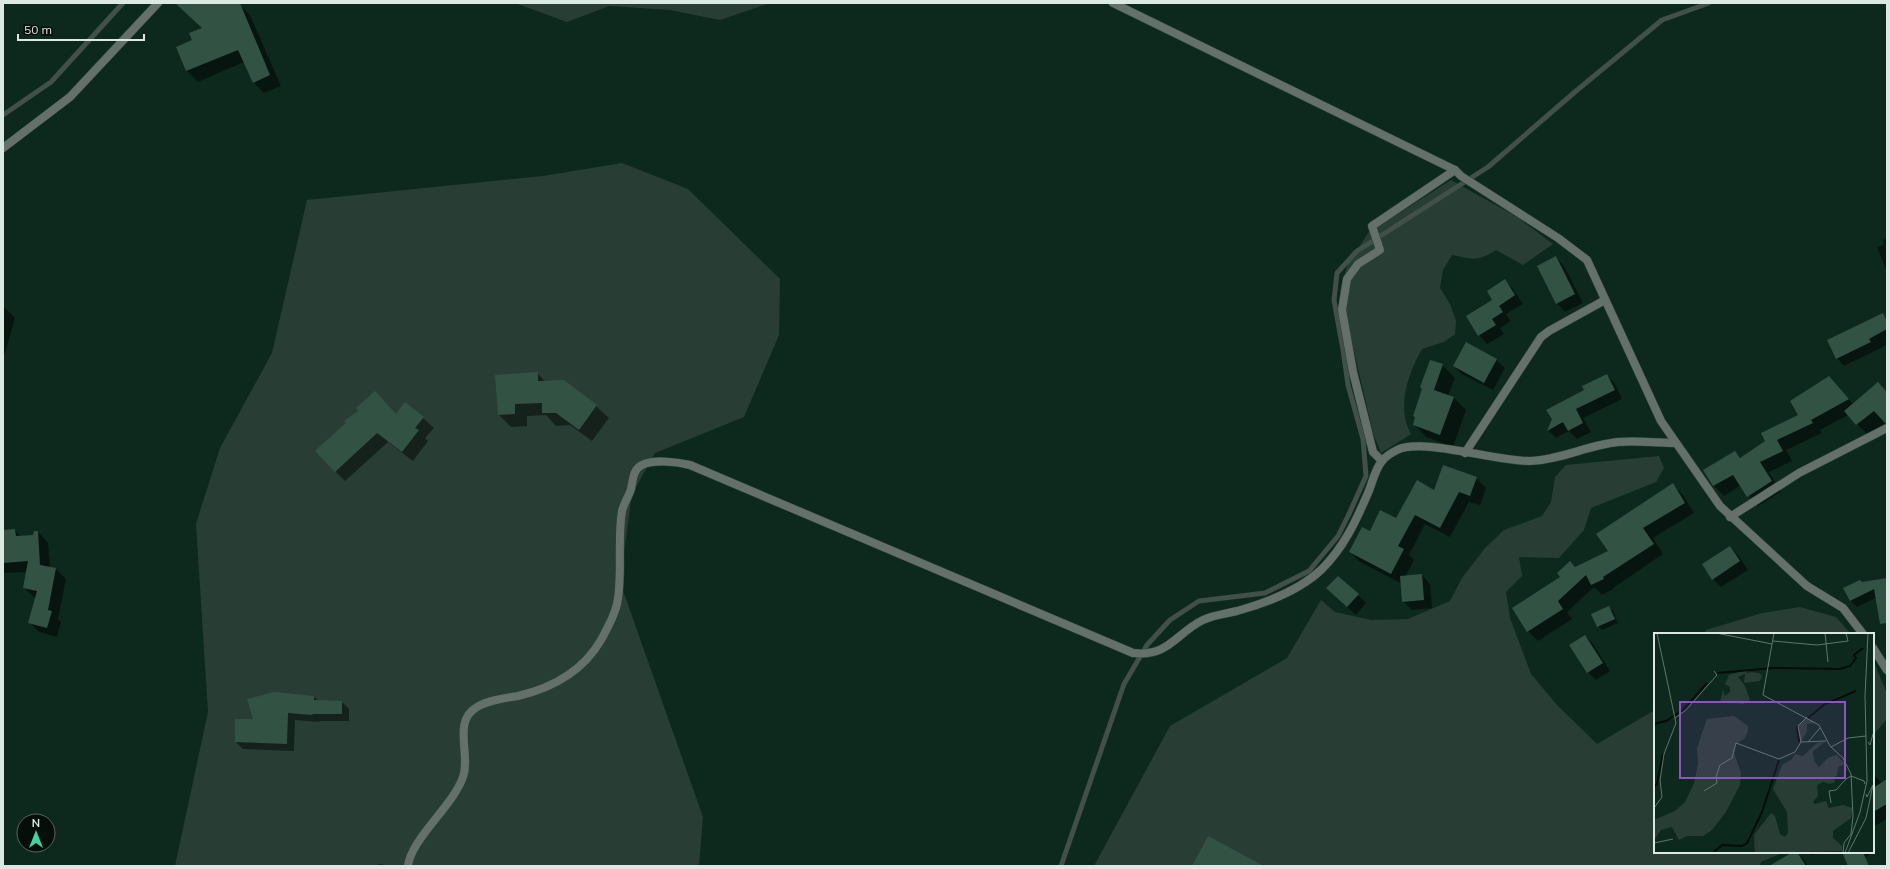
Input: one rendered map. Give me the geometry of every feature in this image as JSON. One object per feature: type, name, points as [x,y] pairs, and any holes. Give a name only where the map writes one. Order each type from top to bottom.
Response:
[{"type":"street","points":[[3,148],[70,97],[158,3]]},
{"type":"street","points":[[1113,3],[1455,170],[1461,176],[1558,238],[1587,260],[1661,421],[1720,506],[1730,517],[1807,586],[1843,608],[1862,633]]},
{"type":"street","points":[[1382,461],[1373,452],[1353,372],[1342,310],[1347,279],[1358,264],[1380,250],[1372,226],[1455,170]]},
{"type":"street","points":[[1465,453],[1541,337],[1605,300]]},
{"type":"street","points":[[1730,517],[1799,473],[1887,428]]},
{"type":"street","points":[[408,866],[409,858],[415,848],[454,796],[464,776],[466,758],[464,724],[469,714],[477,707],[526,694],[559,681],[583,664],[600,642],[611,621],[617,604],[622,510],[631,490],[634,473],[642,465],[658,462],[690,465],[1133,653],[1144,654],[1156,652],[1179,639],[1194,624],[1212,616],[1245,609],[1279,597],[1320,571],[1340,549],[1352,529],[1382,461],[1398,449],[1439,447],[1465,453],[1531,461],[1618,442],[1676,443]]},
{"type":"street","points":[[1874,650],[1887,670]]},
{"type":"green space","points":[[515,3],[770,3],[720,20],[670,10],[609,6],[567,22]]},
{"type":"green space","points":[[622,163],[688,189],[780,279],[779,335],[744,417],[655,453],[632,494],[620,582],[703,817],[699,866],[175,866],[208,712],[196,524],[220,448],[272,353],[307,200],[543,176]]},
{"type":"green space","points":[[1451,180],[1517,217],[1553,244],[1523,265],[1496,250],[1479,258],[1465,258],[1452,255],[1443,270],[1440,288],[1450,304],[1456,321],[1455,334],[1444,342],[1422,349],[1408,380],[1404,402],[1404,413],[1411,434],[1381,453],[1373,433],[1340,291],[1347,266],[1368,233]]},
{"type":"green space","points":[[1659,456],[1664,468],[1656,482],[1591,508],[1584,530],[1559,558],[1519,557],[1522,576],[1506,592],[1510,618],[1531,674],[1557,705],[1597,744],[1654,711],[1654,853],[1783,853],[1761,862],[1760,866],[1094,866],[1170,726],[1287,658],[1321,600],[1335,612],[1371,620],[1408,619],[1450,601],[1462,578],[1485,548],[1504,530],[1542,516],[1551,502],[1555,477],[1566,465]]},
{"type":"green space","points":[[1800,607],[1836,617],[1850,633],[1704,633],[1706,630],[1762,613]]},
{"type":"green space","points":[[1874,662],[1887,694],[1887,719],[1874,734]]},
{"type":"building","points":[[175,3],[240,3],[270,75],[253,83],[238,50],[186,71],[176,47],[192,40],[189,33],[202,28]]},
{"type":"building","points":[[1556,256],[1575,294],[1556,304],[1537,266]]},
{"type":"building","points":[[1505,279],[1515,295],[1499,306],[1503,312],[1492,319],[1496,325],[1478,336],[1466,316],[1492,300],[1487,291]]},
{"type":"building","points":[[1883,313],[1887,321],[1887,329],[1869,339],[1871,342],[1836,359],[1827,340]]},
{"type":"building","points":[[1466,342],[1497,359],[1484,383],[1453,366]]},
{"type":"building","points":[[1430,360],[1443,364],[1434,390],[1454,397],[1440,435],[1413,425],[1415,417],[1413,416],[1422,389],[1420,387]]},
{"type":"building","points":[[538,372],[538,381],[564,380],[597,405],[579,430],[556,413],[542,413],[542,403],[515,404],[515,414],[498,415],[495,375]]},
{"type":"building","points":[[1607,374],[1615,390],[1576,409],[1583,423],[1568,431],[1563,422],[1547,431],[1552,419],[1546,410],[1584,390],[1582,386]]},
{"type":"building","points":[[1829,376],[1849,399],[1811,420],[1813,423],[1777,440],[1783,451],[1760,462],[1772,481],[1747,497],[1733,475],[1713,486],[1703,470],[1735,451],[1740,458],[1765,441],[1761,433],[1798,415],[1790,401]]},
{"type":"building","points":[[1878,382],[1887,392],[1887,423],[1885,423],[1874,411],[1856,425],[1844,411]]},
{"type":"building","points":[[375,391],[396,414],[405,402],[424,417],[415,428],[419,430],[402,452],[377,433],[335,472],[315,451],[346,423],[344,421],[358,411],[356,408]]},
{"type":"building","points":[[1443,465],[1477,477],[1470,496],[1459,492],[1440,528],[1415,515],[1398,546],[1404,549],[1391,574],[1349,552],[1362,527],[1370,531],[1380,510],[1396,518],[1417,480],[1434,490]]},
{"type":"building","points":[[1673,483],[1685,503],[1643,528],[1654,544],[1603,577],[1604,579],[1591,585],[1586,575],[1558,601],[1563,609],[1527,632],[1512,608],[1560,577],[1557,573],[1570,561],[1575,567],[1608,551],[1596,534]]},
{"type":"building","points":[[15,529],[16,536],[33,535],[34,531],[38,531],[40,565],[56,568],[48,610],[52,611],[47,628],[28,623],[37,591],[23,588],[28,561],[3,563],[3,530]]},
{"type":"building","points":[[1730,546],[1740,561],[1712,580],[1702,564]]},
{"type":"building","points":[[1422,574],[1424,600],[1402,602],[1400,576]]},
{"type":"building","points":[[1338,576],[1359,594],[1347,607],[1326,588]]},
{"type":"building","points":[[1887,578],[1887,623],[1880,624],[1874,589],[1850,601],[1843,588],[1860,580],[1862,582]]},
{"type":"building","points":[[1609,606],[1615,619],[1597,627],[1591,614]]},
{"type":"building","points":[[1585,635],[1603,663],[1587,673],[1569,645]]},
{"type":"building","points":[[274,692],[314,696],[314,700],[342,701],[342,714],[312,715],[288,713],[287,744],[235,742],[235,719],[253,719],[247,699]]},
{"type":"building","points":[[1887,779],[1887,804],[1874,811],[1874,787]]},
{"type":"building","points":[[1208,836],[1264,866],[1192,866]]},
{"type":"building","points":[[1791,853],[1798,853],[1806,866],[1769,866]]},
{"type":"building","points":[[1842,853],[1863,853],[1869,866],[1848,866]]},
{"type":"waterway","points":[[3,115],[51,82],[123,3]]},
{"type":"waterway","points":[[1061,866],[1124,684],[1147,645],[1170,620],[1199,601],[1265,593],[1309,571],[1338,536],[1349,514],[1366,476],[1363,439],[1348,385],[1334,300],[1337,273],[1357,251],[1488,167],[1576,91],[1662,20],[1709,3]]}]
